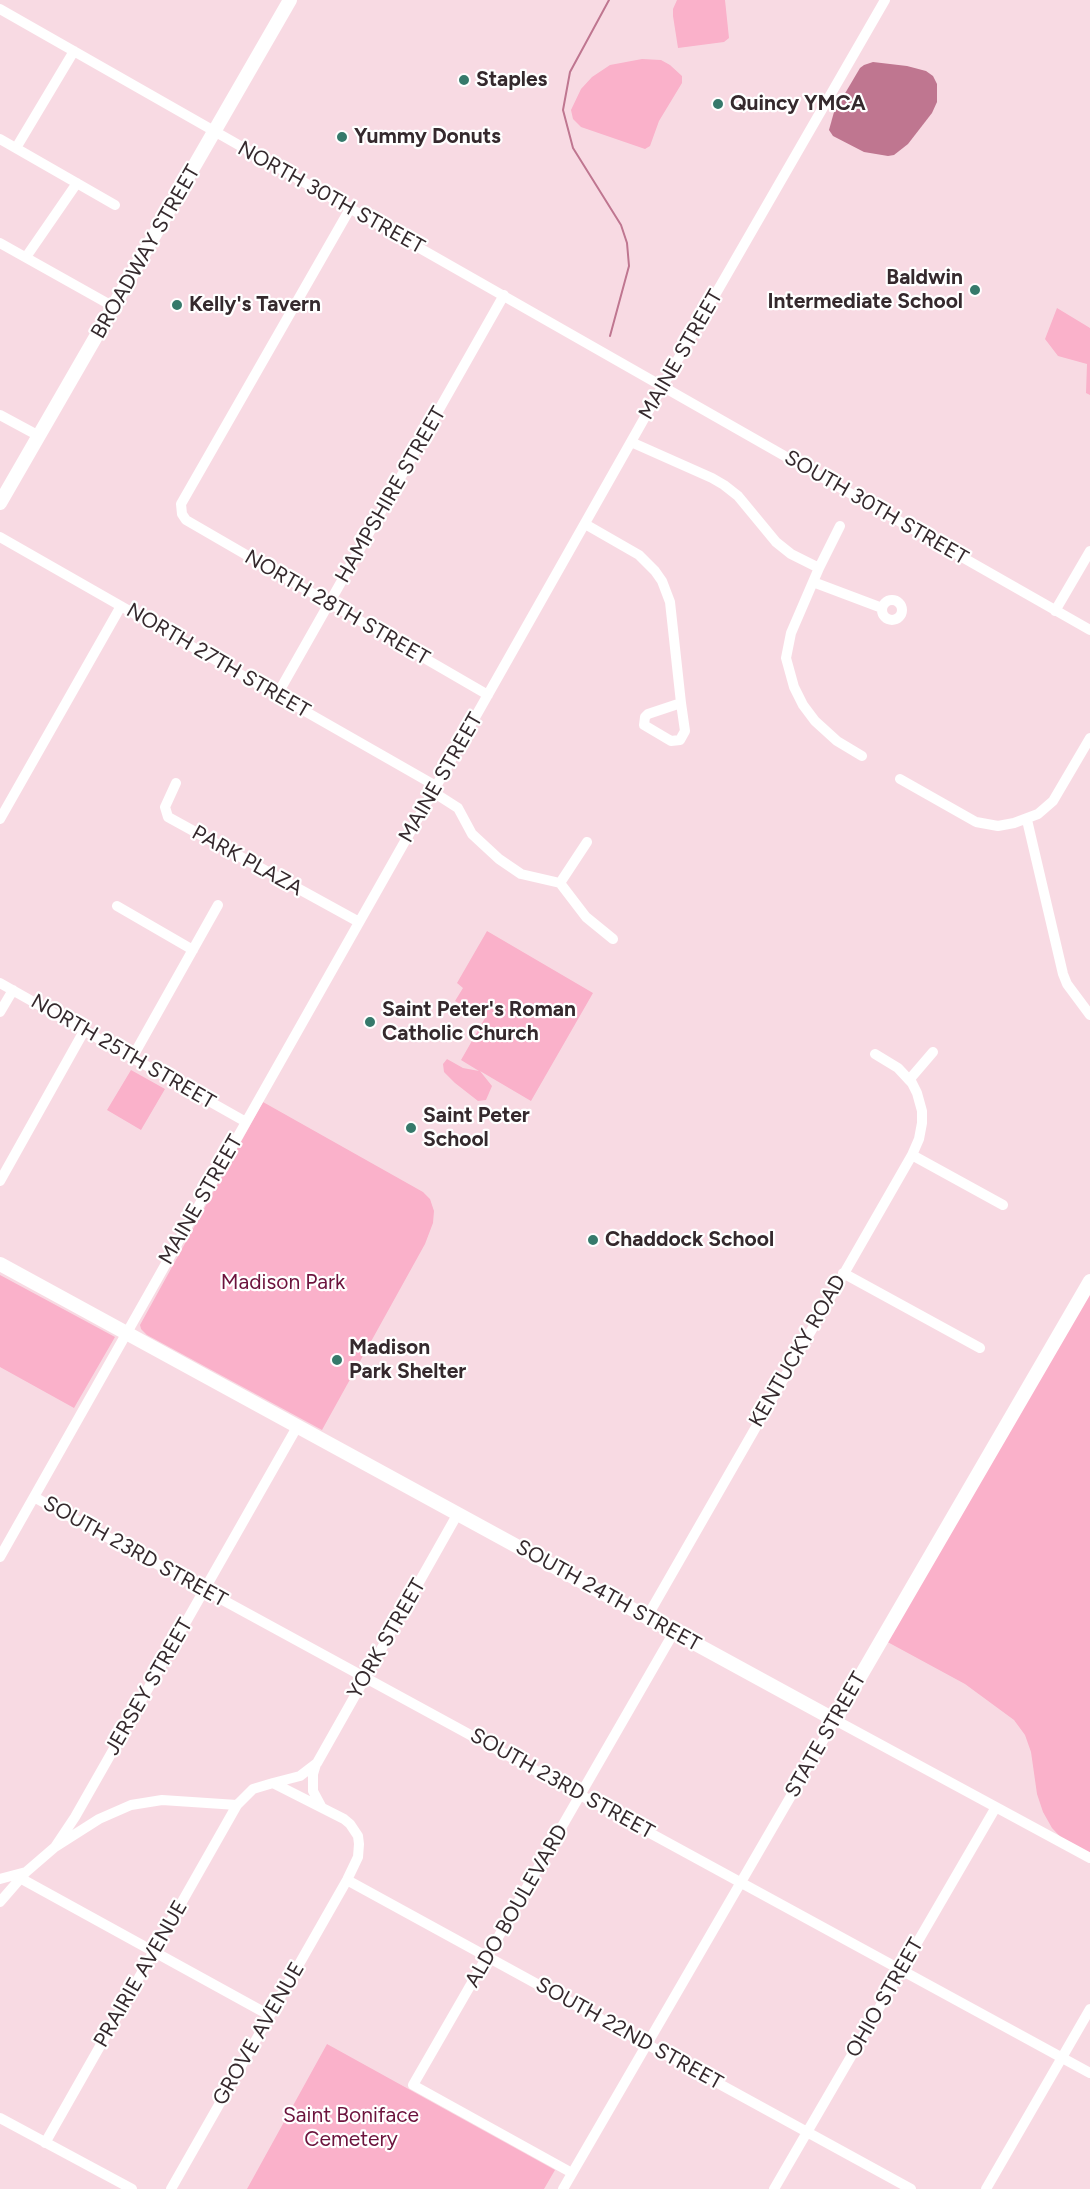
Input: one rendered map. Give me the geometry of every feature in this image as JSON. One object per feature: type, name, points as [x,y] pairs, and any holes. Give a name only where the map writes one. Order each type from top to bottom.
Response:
[{"type":"main road","name":"BROADWAY STREET","points":[[0,503],[290,0]]},
{"type":"main road","name":"SOUTH 24TH STREET","points":[[0,1264],[835,1720]]},
{"type":"main road","name":"STATE STREET","points":[[835,1720],[1090,1281]]},
{"type":"street","name":"MAINE STREET","points":[[0,1557],[662,387],[885,0]]},
{"type":"street","name":"NORTH 30TH STREET","points":[[0,9],[215,133],[351,207],[662,387]]},
{"type":"street","points":[[16,148],[74,51]]},
{"type":"street","points":[[0,139],[115,205]]},
{"type":"street","points":[[26,257],[77,183]]},
{"type":"street","name":"NORTH 28TH STREET","points":[[351,207],[181,504],[182,514],[186,520],[488,695]]},
{"type":"street","points":[[0,243],[114,307]]},
{"type":"street","name":"HAMPSHIRE STREET","points":[[277,695],[504,296]]},
{"type":"street","name":"SOUTH 30TH STREET","points":[[662,387],[1090,630]]},
{"type":"street","points":[[0,415],[39,436]]},
{"type":"street","points":[[631,442],[724,485],[738,496],[784,549],[819,568]]},
{"type":"street","points":[[585,524],[639,555],[662,581],[670,602],[681,703]]},
{"type":"street","points":[[840,526],[791,633],[786,658],[788,671],[803,705],[815,721],[837,741],[862,756]]},
{"type":"street","name":"NORTH 27TH STREET","points":[[0,537],[277,695],[435,789],[458,808],[472,834],[505,864],[531,878],[560,883]]},
{"type":"street","points":[[1055,611],[1090,551]]},
{"type":"street","points":[[813,582],[882,608]]},
{"type":"street","points":[[0,819],[121,606]]},
{"type":"street","points":[[900,779],[976,822],[998,826],[1027,820],[1053,801],[1090,738]]},
{"type":"street","name":"PARK PLAZA","points":[[176,783],[165,807],[168,817],[359,922]]},
{"type":"street","points":[[1027,820],[1067,984],[1090,1016]]},
{"type":"street","points":[[587,842],[560,883],[586,917],[613,939]]},
{"type":"street","points":[[132,1058],[218,905]]},
{"type":"street","points":[[117,906],[193,950]]},
{"type":"street","name":"NORTH 25TH STREET","points":[[0,983],[246,1122]]},
{"type":"street","points":[[0,1012],[13,990]]},
{"type":"street","points":[[0,1181],[84,1031]]},
{"type":"street","points":[[909,1080],[933,1052]]},
{"type":"street","name":"KENTUCKY ROAD","points":[[647,1617],[912,1155],[921,1131],[922,1111],[917,1093],[898,1068],[875,1054]]},
{"type":"street","points":[[912,1155],[1003,1205]]},
{"type":"street","points":[[843,1273],[980,1348]]},
{"type":"street","name":"JERSEY STREET","points":[[0,1902],[23,1875],[55,1847],[75,1818],[297,1427]]},
{"type":"street","name":"SOUTH 23RD STREET","points":[[34,1497],[1090,2073]]},
{"type":"street","name":"YORK STREET","points":[[323,1808],[313,1791],[313,1774],[317,1762],[457,1515]]},
{"type":"street","name":"ALDO BOULEVARD","points":[[572,2173],[413,2085],[674,1632]]},
{"type":"street","name":"SOUTH 24TH STREET","points":[[835,1720],[1090,1858]]},
{"type":"street","name":"STATE STREET","points":[[563,2189],[835,1720]]},
{"type":"street","name":"YORK STREET","points":[[237,1805],[253,1789],[300,1776],[317,1762]]},
{"type":"street","points":[[273,1783],[323,1808]]},
{"type":"street","points":[[55,1847],[99,1819],[131,1805],[162,1800],[237,1805]]},
{"type":"street","name":"PRAIRIE AVENUE","points":[[45,2143],[237,1805]]},
{"type":"street","name":"OHIO STREET","points":[[774,2189],[996,1807]]},
{"type":"street","name":"GROVE AVENUE","points":[[171,2189],[358,1857],[358,1836],[350,1824],[323,1808]]},
{"type":"street","points":[[0,1879],[23,1875],[153,1952],[269,2015]]},
{"type":"street","name":"SOUTH 22ND STREET","points":[[347,1880],[911,2189]]},
{"type":"street","points":[[986,2189],[1090,2009]]},
{"type":"street","points":[[0,2118],[132,2189]]},
{"type":"green space","points":[[677,0],[725,0],[729,38],[724,42],[678,48],[673,16]]},
{"type":"green space","points":[[642,59],[661,60],[682,76],[682,83],[659,121],[650,146],[645,149],[581,127],[573,119],[571,110],[581,89],[592,77],[610,65]]},
{"type":"green space","points":[[1057,308],[1090,328],[1090,395],[1086,393],[1087,364],[1058,356],[1045,339]]},
{"type":"green space","points":[[487,931],[593,993],[531,1101],[480,1071],[492,1086],[486,1100],[478,1101],[444,1072],[443,1064],[447,1059],[463,1068],[479,1071],[461,1060],[485,1018],[455,1001],[463,988],[457,983]]},
{"type":"green space","points":[[131,1070],[165,1089],[141,1130],[107,1110]]},
{"type":"green space","name":"Madison Park","points":[[263,1102],[423,1192],[430,1199],[434,1211],[433,1223],[425,1244],[322,1430],[147,1335],[140,1325]]},
{"type":"green space","points":[[0,1275],[115,1337],[74,1408],[0,1367]]},
{"type":"green space","points":[[1090,1281],[1090,1858],[1070,1847],[1052,1828],[1043,1812],[1037,1794],[1031,1752],[1025,1735],[1014,1720],[965,1684],[882,1639]]},
{"type":"green space","name":"Saint Boniface Cemetery","points":[[327,2044],[555,2170],[544,2189],[247,2189]]},
{"type":"shaded area","points":[[873,62],[926,71],[933,76],[937,84],[937,102],[932,113],[908,144],[894,155],[864,152],[833,136],[829,130],[834,112],[860,68]]},
{"type":"waterway","points":[[609,0],[570,72],[563,110],[573,148],[621,225],[627,243],[629,266],[610,336]]},
{"type":"place","name":"Staples","points":[[464,80]]},
{"type":"place","name":"Quincy YMCA","points":[[718,104]]},
{"type":"place","name":"Yummy Donuts","points":[[342,137]]},
{"type":"place","name":"Baldwin Intermediate School","points":[[975,290]]},
{"type":"place","name":"Kelly's Tavern","points":[[177,305]]},
{"type":"place","name":"Saint Peter's Roman Catholic Church","points":[[370,1022]]},
{"type":"place","name":"Saint Peter School","points":[[411,1128]]},
{"type":"place","name":"Chaddock School","points":[[593,1240]]},
{"type":"place","name":"Madison Park Shelter","points":[[337,1360]]}]
